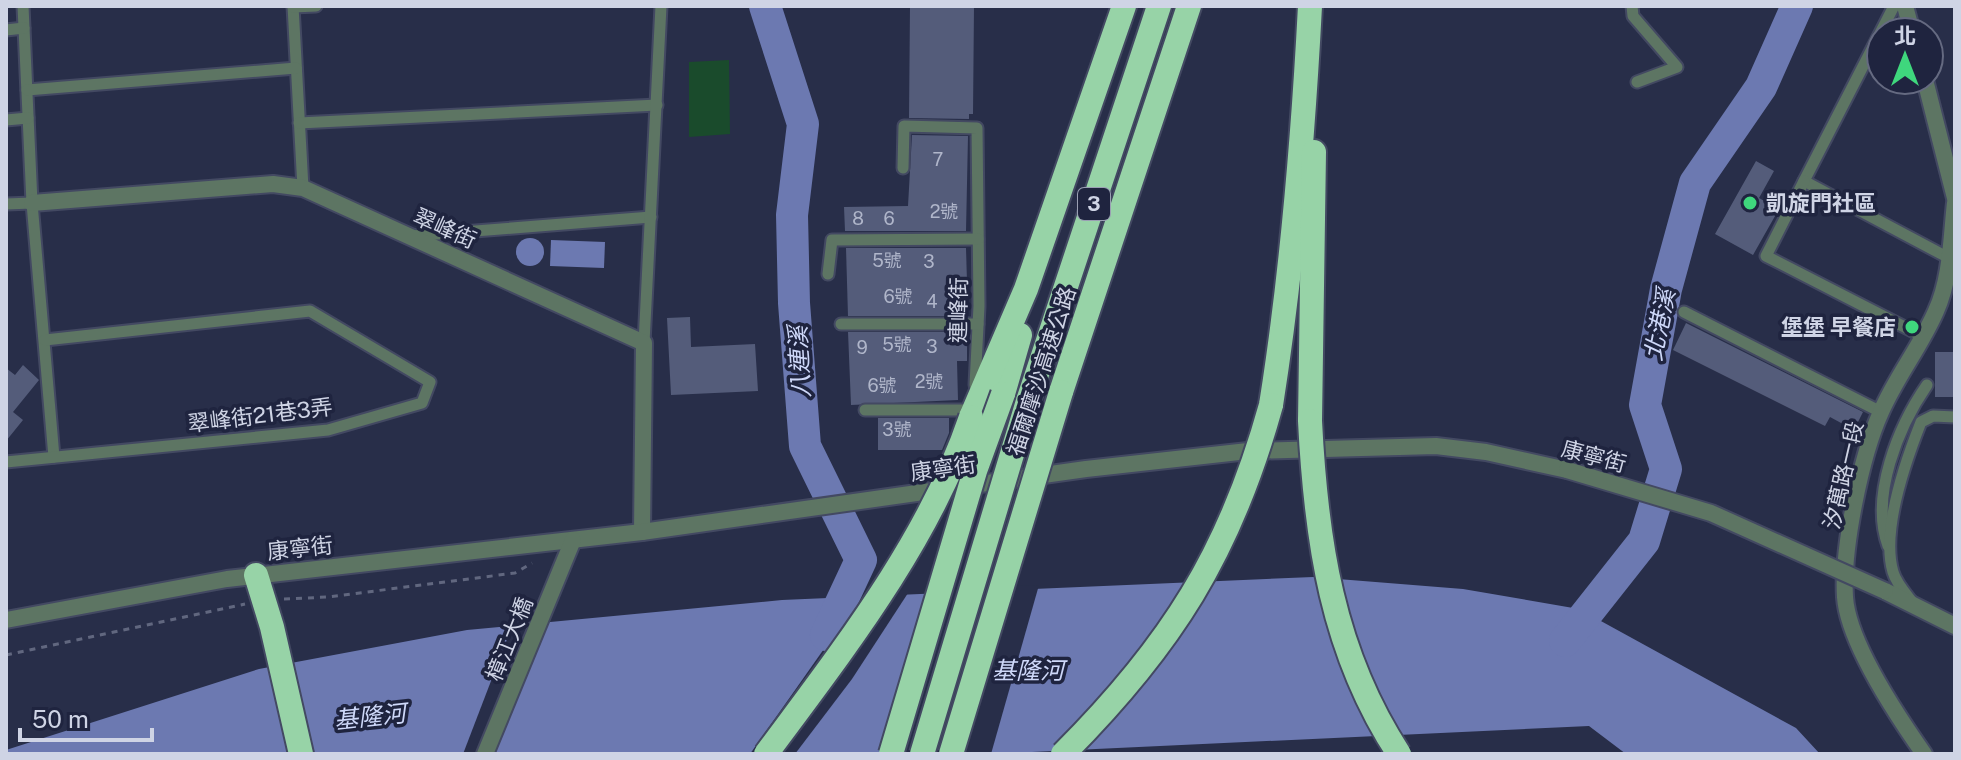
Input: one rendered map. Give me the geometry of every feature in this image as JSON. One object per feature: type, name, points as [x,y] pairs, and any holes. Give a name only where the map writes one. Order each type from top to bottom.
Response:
[{"type":"highway","points":[[766,754],[849,643],[903,556],[959,454],[970,414],[1026,289],[1124,6]]},
{"type":"highway","name":"福爾摩沙高速公路","points":[[922,754],[1028,401],[1159,6]]},
{"type":"highway","name":"福爾摩沙高速公路","points":[[951,754],[1061,392],[1189,6]]},
{"type":"highway","points":[[1063,754],[1119,698],[1167,636],[1212,564],[1258,452],[1271,405],[1289,291],[1310,6]]},
{"type":"highway","points":[[1308,49],[1315,183],[1310,421],[1315,511],[1330,590],[1350,660],[1399,754]]},
{"type":"highway","points":[[891,754],[975,471],[1019,341],[1026,289]]},
{"type":"highway","points":[[256,575],[272,627],[301,754]]},
{"type":"street","name":"汐萬路一段","points":[[1924,754],[1897,715],[1860,644],[1845,599],[1852,515],[1881,412],[1938,307],[1949,258],[1955,200],[1929,96]]},
{"type":"street","name":"翠峰街","points":[[32,203],[273,184],[303,188],[644,343]]},
{"type":"street","points":[[642,532],[644,343]]},
{"type":"street","name":"康寧街","points":[[6,620],[256,575],[642,532],[1248,451],[1344,446],[1436,446],[1486,452],[1567,470],[1711,513],[1955,626]]},
{"type":"street","name":"樟江大橋","points":[[485,754],[573,540]]},
{"type":"lane","points":[[6,462],[54,457],[32,203],[23,6]]},
{"type":"lane","points":[[303,188],[293,7],[316,6]]},
{"type":"lane","points":[[644,343],[661,6]]},
{"type":"lane","points":[[1632,6],[1633,16],[1677,67],[1637,82]]},
{"type":"lane","points":[[1894,6],[1766,256],[1924,337]]},
{"type":"lane","points":[[6,30],[24,28]]},
{"type":"lane","points":[[27,90],[296,68]]},
{"type":"lane","points":[[299,123],[657,105]]},
{"type":"lane","points":[[6,120],[28,118]]},
{"type":"lane","name":"連峰街","points":[[903,168],[904,126],[977,128],[977,378],[970,414],[946,489]]},
{"type":"lane","points":[[1804,181],[1949,258]]},
{"type":"lane","points":[[6,204],[32,203]]},
{"type":"lane","points":[[410,237],[651,217]]},
{"type":"lane","points":[[828,274],[832,240],[978,239]]},
{"type":"lane","name":"翠峰街21巷3弄","points":[[45,340],[310,311],[430,382],[422,403],[328,430],[54,457]]},
{"type":"lane","points":[[1684,312],[1881,412]]},
{"type":"lane","points":[[841,324],[978,324]]},
{"type":"lane","points":[[1913,604],[1893,575],[1882,529],[1883,497],[1897,444],[1911,408],[1927,385]]},
{"type":"lane","points":[[865,410],[970,414]]},
{"type":"lane","points":[[1889,548],[1907,456],[1921,422],[1933,416],[1955,417]]},
{"type":"path","points":[[6,655],[264,601],[328,597],[515,573],[538,560]]},
{"type":"green space","points":[[729,60],[730,134],[689,137],[689,62]]},
{"type":"water","points":[[530,238],[540,242],[544,252],[540,262],[530,266],[520,262],[516,252],[520,242]]},
{"type":"water","points":[[551,240],[605,242],[604,268],[550,266]]},
{"type":"water","name":"基隆河","points":[[1313,577],[1463,589],[1579,609],[1796,728],[1820,754],[1626,754],[1589,726],[991,754],[6,754],[6,750],[259,669],[467,630],[782,600]]},
{"type":"pier","points":[[1039,585],[991,754],[897,754],[948,589]]},
{"type":"pier","points":[[910,590],[852,679],[795,754],[750,754],[864,592]]},
{"type":"pier","points":[[549,618],[494,754],[463,754],[514,621]]},
{"type":"building","points":[[910,6],[974,6],[973,114],[969,114],[969,119],[909,118]]},
{"type":"building","points":[[912,135],[968,136],[966,231],[845,231],[844,207],[908,206]]},
{"type":"building","name":"凱旋門社區","points":[[1756,161],[1774,171],[1759,198],[1779,209],[1753,255],[1715,234]]},
{"type":"building","points":[[846,248],[966,248],[968,316],[848,316]]},
{"type":"building","points":[[690,317],[691,347],[755,344],[758,391],[671,395],[667,318]]},
{"type":"building","points":[[1686,323],[1863,412],[1854,430],[1830,417],[1825,426],[1673,350]]},
{"type":"building","points":[[848,332],[967,332],[967,361],[957,361],[958,400],[851,405]]},
{"type":"building","points":[[1935,352],[1955,352],[1955,397],[1935,397]]},
{"type":"building","points":[[23,365],[39,380],[13,412],[23,420],[6,441],[6,368],[15,375]]},
{"type":"building","points":[[878,418],[949,418],[949,433],[942,450],[878,450]]},
{"type":"waterway","name":"八連溪","points":[[765,6],[803,124],[792,215],[794,303],[805,446],[861,560],[826,635]]},
{"type":"waterway","name":"北港溪","points":[[1565,641],[1644,541],[1666,469],[1645,405],[1666,289],[1695,183],[1761,87],[1797,6]]},
{"type":"place","name":"凱旋門社區","points":[[1750,203]]},
{"type":"place","name":"堡堡 早餐店","points":[[1912,327]]}]
